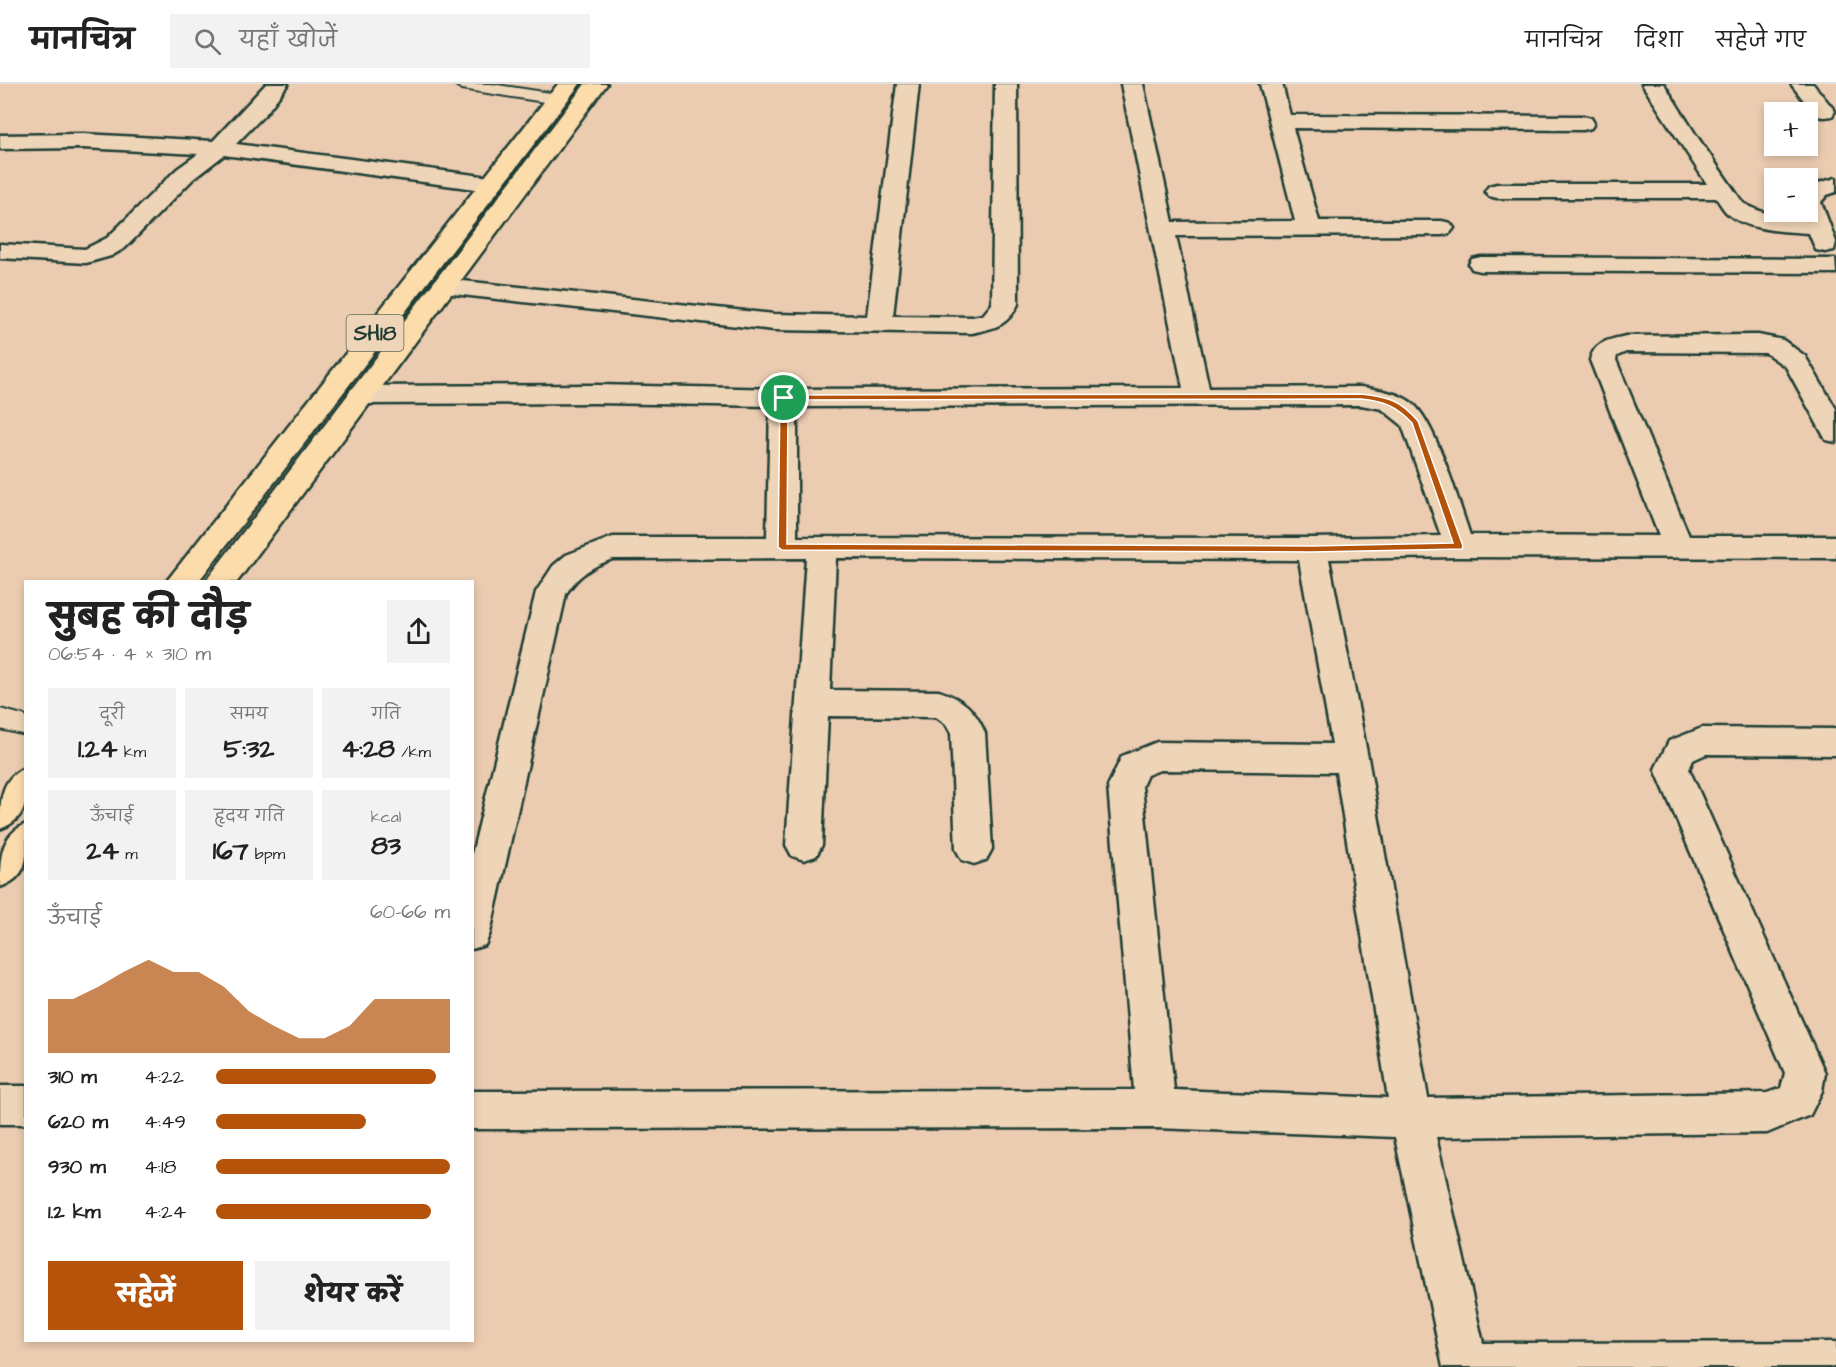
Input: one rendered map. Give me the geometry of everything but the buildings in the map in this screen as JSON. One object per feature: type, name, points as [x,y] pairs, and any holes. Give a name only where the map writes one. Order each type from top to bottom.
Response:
[{"type":"main road","name":"SH18","points":[[222,580],[596,84]]},
{"type":"main road","name":"SH18","points":[[183,580],[563,92]]},
{"type":"main road","points":[[0,814],[24,784]]},
{"type":"main road","points":[[0,872],[24,842]]},
{"type":"street","points":[[0,251],[86,256],[116,243],[185,174],[219,148],[259,107],[277,84]]},
{"type":"street","points":[[879,325],[908,84]]},
{"type":"street","points":[[444,286],[763,321],[879,325],[972,325],[991,321],[1001,313],[1005,304],[1006,84]]},
{"type":"street","points":[[1132,84],[1198,397]]},
{"type":"street","points":[[1271,84],[1309,228]]},
{"type":"street","points":[[1653,84],[1722,192],[1735,208],[1746,216],[1761,220],[1818,227]]},
{"type":"street","points":[[1802,84],[1824,111]]},
{"type":"street","points":[[1281,121],[1583,123]]},
{"type":"street","points":[[0,142],[83,141],[219,148],[490,184]]},
{"type":"street","points":[[1481,264],[1835,267],[1809,201],[1819,190],[1836,186]]},
{"type":"street","points":[[1497,191],[1722,192]]},
{"type":"street","points":[[1162,229],[1442,228]]},
{"type":"street","points":[[1678,546],[1603,360],[1605,352],[1614,347],[1626,345],[1758,342],[1774,346],[1796,362],[1836,433]]},
{"type":"street","points":[[361,395],[596,394],[784,398],[1361,396],[1383,399],[1402,408],[1415,422],[1459,546]]},
{"type":"street","points":[[782,547],[784,398]]},
{"type":"street","points":[[804,845],[822,547]]},
{"type":"street","points":[[474,924],[551,592],[565,570],[590,555],[614,548],[1836,547]]},
{"type":"street","points":[[1312,549],[1351,758],[1411,1118],[1465,1366],[1834,1365]]},
{"type":"street","points":[[813,703],[939,704],[953,709],[962,718],[968,733],[974,849]]},
{"type":"street","points":[[474,1110],[1156,1109],[1411,1118],[1767,1113],[1790,1107],[1803,1093],[1805,1073],[1672,769],[1681,751],[1701,741],[1836,742]]},
{"type":"street","points":[[1156,1109],[1125,786],[1134,766],[1157,756],[1351,758]]},
{"type":"street","points":[[0,1105],[24,1105]]},
{"type":"lane","points":[[462,84],[563,92]]},
{"type":"lane","points":[[0,719],[24,725]]},
{"type":"route","points":[[1361,396],[1383,399],[1402,408],[1415,422],[1459,546],[1312,549],[782,547],[784,398],[1361,396]]}]
